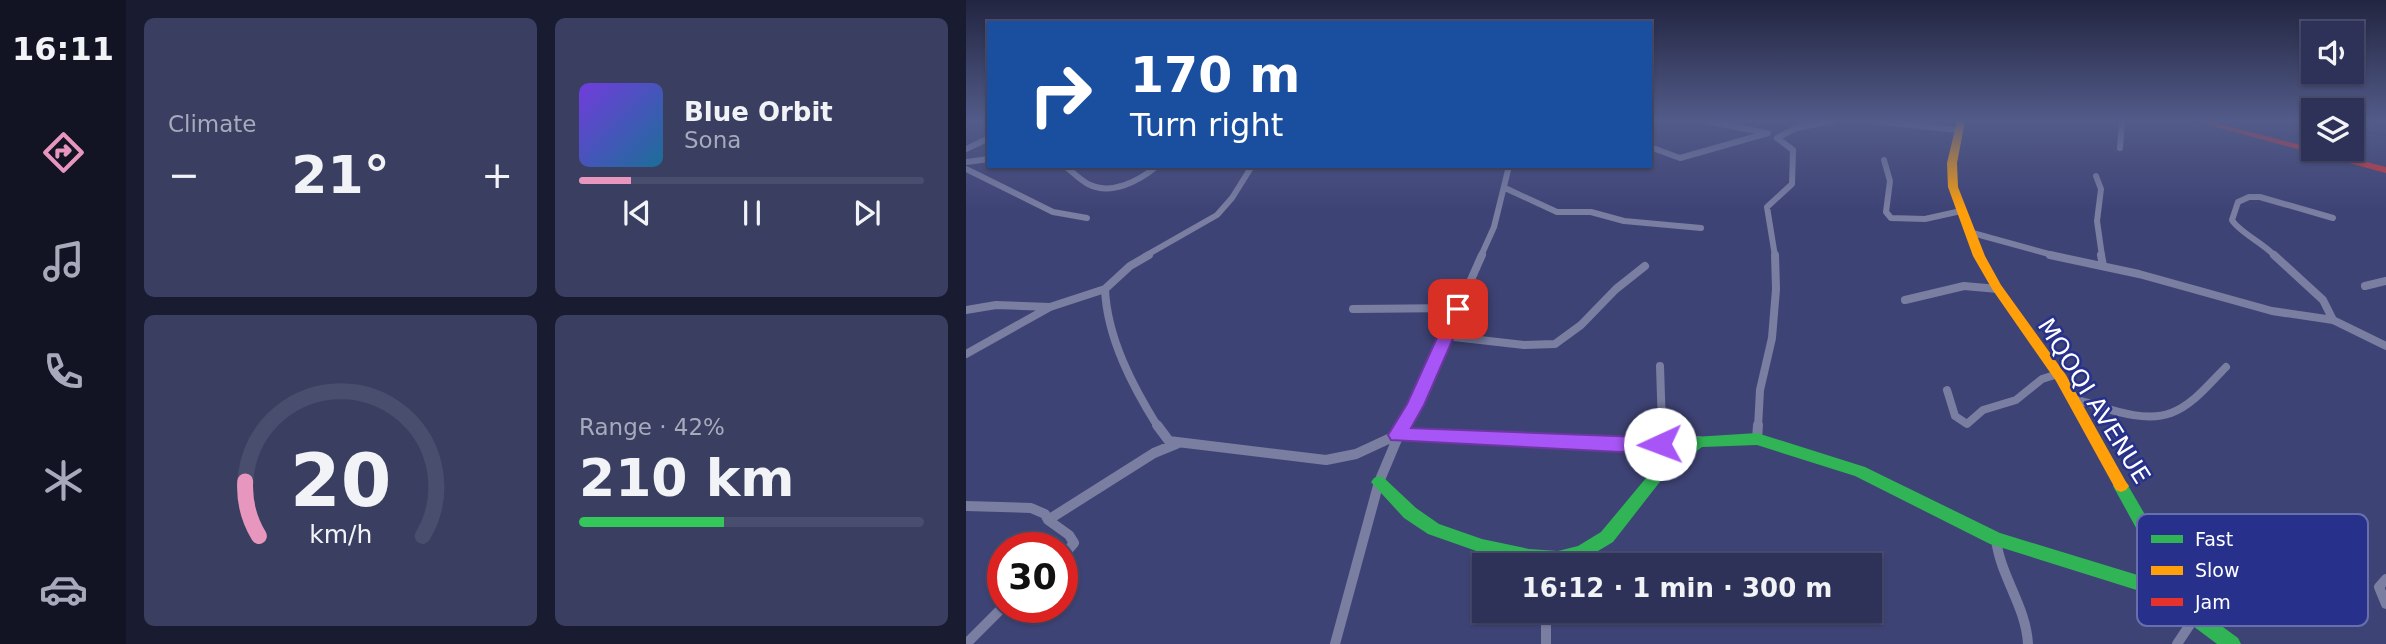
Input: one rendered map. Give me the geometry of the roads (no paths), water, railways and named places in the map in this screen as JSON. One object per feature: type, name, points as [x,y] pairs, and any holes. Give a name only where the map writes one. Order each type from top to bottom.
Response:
[{"type":"street","points":[[1661,151],[1680,158],[1705,151]]},
{"type":"street","points":[[1756,439],[1760,390],[1772,338],[1776,289],[1775,250],[1767,207],[1790,187],[1793,177],[1793,151]]},
{"type":"street","name":"MQOQI AVENUE","points":[[1955,151],[1951,173],[1961,211],[1986,271],[2058,374],[2137,514]]},
{"type":"street","points":[[2313,151],[2386,170]]},
{"type":"street","points":[[966,162],[987,159]]},
{"type":"street","points":[[1884,160],[1890,181],[1886,212],[1891,218],[1925,219],[1961,211]]},
{"type":"street","points":[[1068,168],[1089,184],[1100,187],[1133,182],[1155,168]]},
{"type":"street","points":[[966,354],[1050,307],[1105,289],[1132,262],[1218,214],[1251,168]]},
{"type":"street","points":[[1335,644],[1379,482],[1397,435],[1415,405],[1494,227],[1509,168]]},
{"type":"street","points":[[966,169],[1044,211],[1061,216],[1087,218]]},
{"type":"street","points":[[2096,176],[2101,189],[2097,221],[2103,266]]},
{"type":"street","points":[[1505,188],[1557,212],[1591,212],[1624,220],[1701,228]]},
{"type":"street","points":[[2333,218],[2255,197],[2238,202],[2232,220],[2236,227],[2263,243],[2290,272],[2323,300],[2333,320]]},
{"type":"street","points":[[1969,232],[2272,311],[2333,320],[2386,346]]},
{"type":"street","points":[[1445,336],[1524,345],[1555,344],[1587,319],[1616,289],[1644,266]]},
{"type":"street","points":[[2365,286],[2386,281]]},
{"type":"street","points":[[1905,300],[1945,290],[1986,286],[1998,289]]},
{"type":"street","points":[[1105,289],[1106,307],[1130,376],[1158,428],[1168,441],[1176,444],[1326,460],[1356,454],[1397,435],[1608,444],[1756,439],[1812,454],[1860,471],[1996,539],[2137,582]]},
{"type":"street","points":[[966,310],[996,305],[1050,307]]},
{"type":"street","points":[[1353,309],[1458,309]]},
{"type":"street","points":[[1660,366],[1663,417],[1660,444]]},
{"type":"street","points":[[2073,399],[2130,412],[2162,415],[2171,413],[2226,367]]},
{"type":"street","points":[[1947,390],[1953,415],[1961,423],[1967,424],[1983,410],[2017,400],[2042,379],[2058,374]]},
{"type":"street","points":[[1579,553],[1599,543],[1618,526],[1661,470],[1699,440]]},
{"type":"street","points":[[1048,520],[1154,453],[1176,444]]},
{"type":"street","points":[[1379,482],[1410,513],[1434,529],[1482,546],[1516,553]]},
{"type":"street","points":[[966,506],[1031,508],[1045,513],[1048,520],[1065,532]]},
{"type":"street","points":[[1996,539],[1996,555],[2027,626],[2028,644]]},
{"type":"street","points":[[2386,579],[2379,587],[2386,604]]},
{"type":"street","points":[[966,644],[987,623]]},
{"type":"street","points":[[1546,623],[1546,644]]},
{"type":"street","points":[[2177,644],[2189,626]]},
{"type":"street","name":"MQOQI AVENUE","points":[[2207,626],[2232,644]]}]
